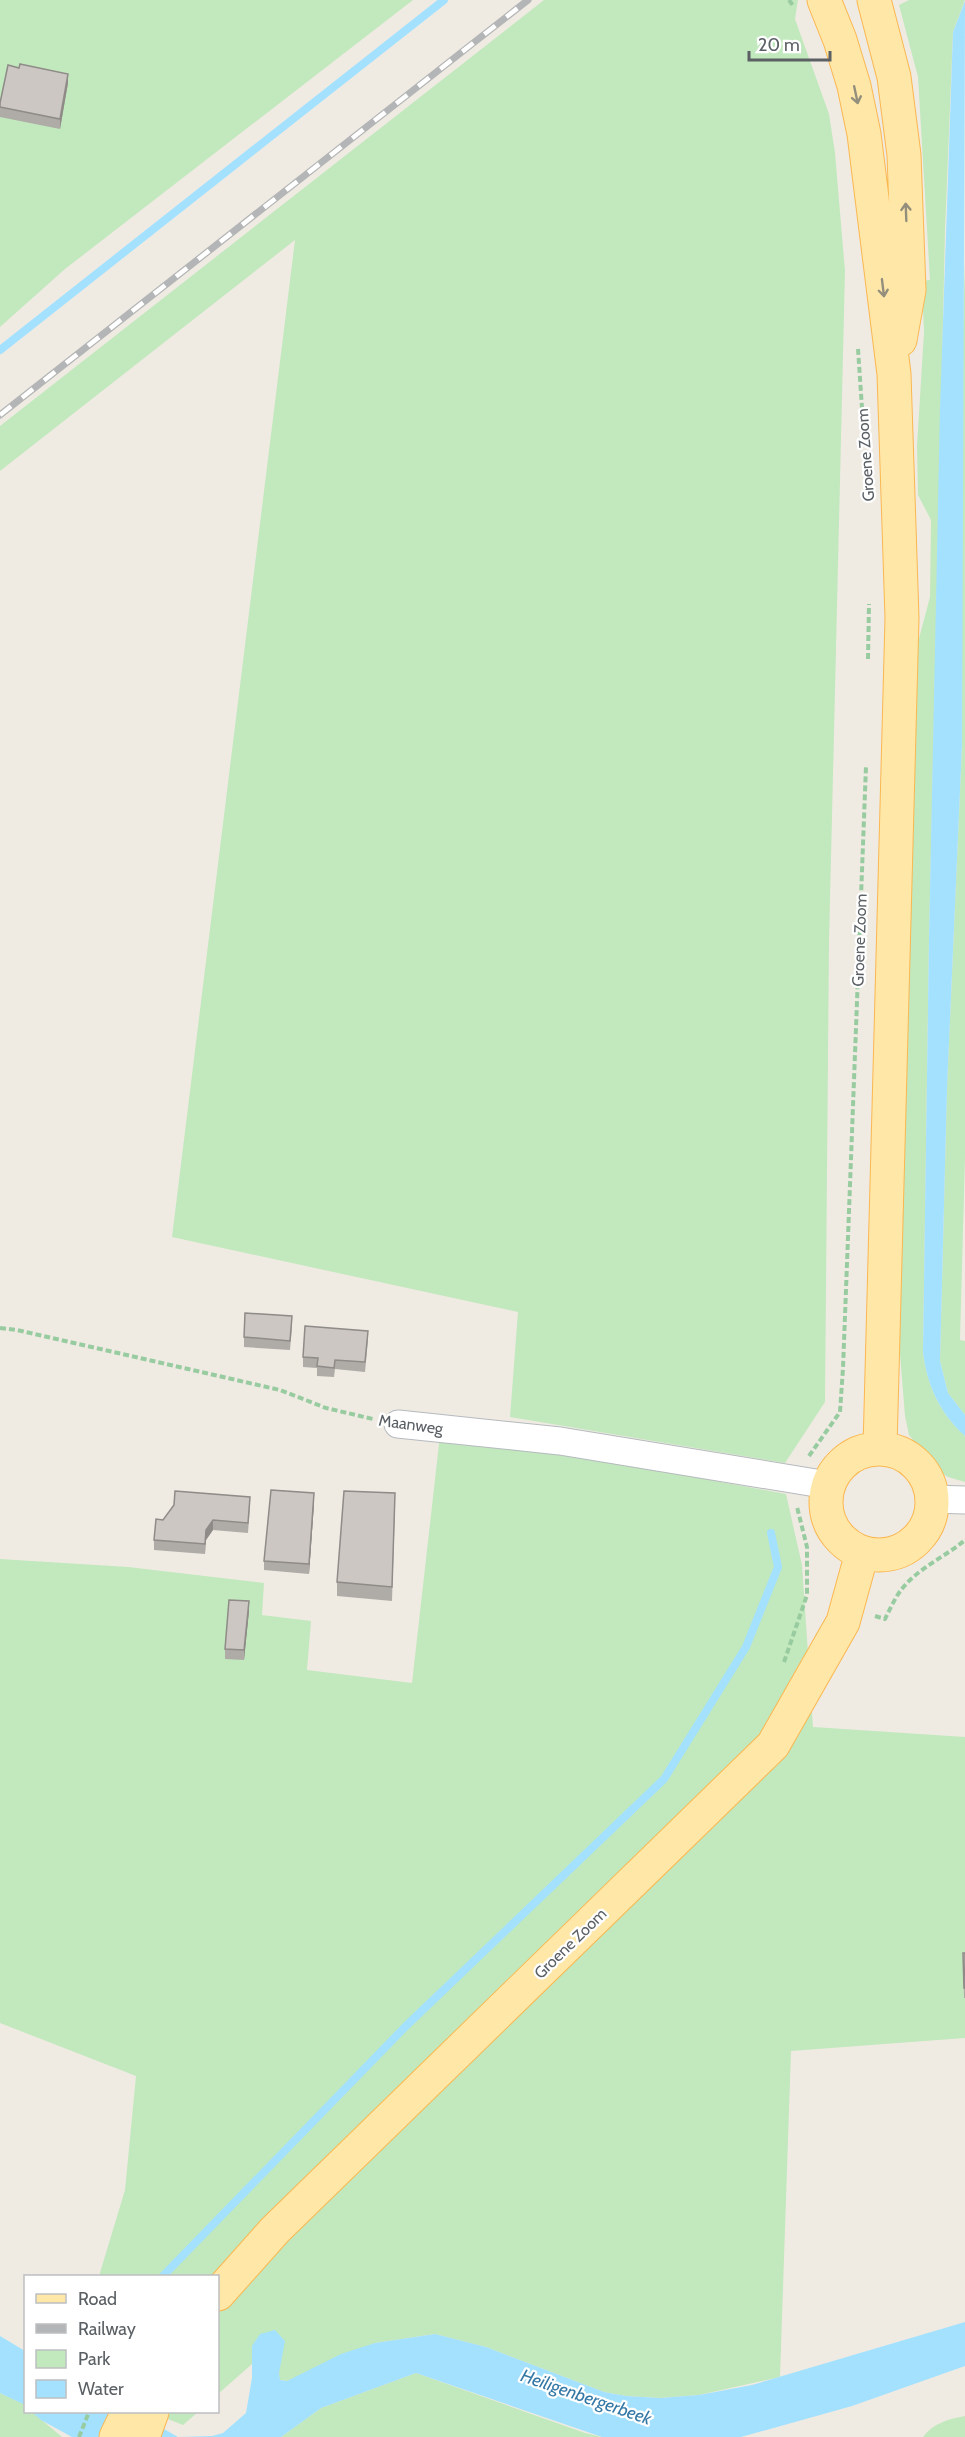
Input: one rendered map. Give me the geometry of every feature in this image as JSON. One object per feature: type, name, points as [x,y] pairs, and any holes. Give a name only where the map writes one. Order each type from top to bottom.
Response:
[{"type":"main road","name":"Groene Zoom","points":[[824,0],[844,52],[864,134],[894,374],[902,618],[880,1448]]},
{"type":"main road","name":"Groene Zoom","points":[[874,0],[894,77],[904,155],[909,290],[894,374]]},
{"type":"main road","points":[[880,1448],[899,1452],[914,1461],[929,1482],[932,1499],[928,1525],[921,1536],[911,1545],[888,1555],[862,1553],[841,1539],[831,1526],[826,1510],[828,1485],[836,1469],[849,1457],[865,1450],[880,1448]]},
{"type":"main road","name":"Groene Zoom","points":[[219,2293],[275,2230],[773,1745],[832,1643],[847,1609],[862,1553]]},
{"type":"main road","points":[[116,2437],[128,2413]]},
{"type":"main road","points":[[143,2437],[152,2413]]},
{"type":"street","name":"Maanweg","points":[[398,1424],[560,1441],[828,1485]]},
{"type":"street","points":[[932,1499],[965,1500]]},
{"type":"path","name":"Groene Zoom","points":[[858,339],[864,435]]},
{"type":"path","points":[[868,667],[869,599]]},
{"type":"path","name":"Groene Zoom","points":[[793,1479],[840,1412],[866,761]]},
{"type":"path","name":"Maanweg","points":[[0,1328],[280,1390],[326,1408],[398,1424]]},
{"type":"path","points":[[780,1673],[807,1595],[807,1547],[793,1479]]},
{"type":"path","points":[[807,1595],[885,1619],[902,1589],[938,1558],[951,1552],[965,1540]]},
{"type":"path","points":[[79,2437],[89,2413]]},
{"type":"green space","points":[[0,0],[413,0],[65,269],[0,327]]},
{"type":"green space","points":[[544,0],[798,0],[795,19],[829,114],[835,153],[845,271],[829,942],[825,1402],[785,1463],[510,1417],[518,1312],[172,1237],[295,240],[0,471],[0,426]]},
{"type":"green space","points":[[909,0],[965,0],[953,32],[945,231],[929,938],[923,1352],[931,1387],[936,1398],[948,1418],[965,1436],[965,1482],[938,1471],[909,1435],[905,1416],[898,1329],[917,646],[930,597],[931,520],[918,495],[917,446],[924,332],[922,281],[930,280],[918,77],[899,5]]},
{"type":"green space","points":[[965,261],[965,1157],[960,1340],[965,1341],[965,1415],[948,1393],[940,1361],[947,1088],[962,745],[962,361]]},
{"type":"green space","points":[[440,1435],[607,1461],[786,1494],[802,1565],[813,1727],[965,1737],[965,2038],[791,2051],[780,2377],[699,2395],[660,2398],[626,2396],[604,2392],[486,2347],[435,2334],[375,2343],[287,2381],[280,2380],[278,2373],[282,2349],[252,2346],[252,2364],[219,2393],[219,2275],[99,2275],[125,2190],[136,2076],[0,2023],[0,1559],[128,1567],[264,1583],[262,1615],[311,1621],[307,1670],[412,1683]]},
{"type":"green space","points":[[416,2373],[602,2437],[281,2437],[321,2408]]},
{"type":"green space","points":[[0,2393],[24,2404],[24,2413],[33,2413],[62,2437],[0,2437]]},
{"type":"green space","points":[[153,2413],[197,2413],[183,2425]]},
{"type":"green space","points":[[965,2416],[965,2437],[923,2437],[936,2425]]},
{"type":"water","points":[[965,1],[962,745],[947,1088],[940,1361],[948,1393],[965,1415],[965,1436],[948,1418],[936,1398],[931,1387],[923,1352],[940,409],[953,32]]},
{"type":"water","name":"Heiligenbergerbeek","points":[[965,2322],[965,2366],[852,2406],[741,2437],[602,2437],[416,2373],[321,2408],[281,2437],[178,2437],[212,2436],[223,2433],[246,2413],[252,2378],[252,2346],[260,2334],[275,2330],[285,2341],[279,2373],[280,2380],[287,2381],[341,2354],[375,2343],[435,2334],[486,2347],[604,2392],[660,2398],[699,2395],[752,2385]]},
{"type":"water","points":[[0,2336],[24,2350],[24,2405],[0,2393]]},
{"type":"water","points":[[33,2413],[136,2413],[178,2437],[72,2437],[41,2420]]},
{"type":"building","points":[[20,64],[68,74],[60,119],[0,107],[8,65],[19,68]]},
{"type":"building","points":[[245,1313],[292,1316],[290,1341],[244,1337]]},
{"type":"building","points":[[305,1326],[368,1331],[365,1362],[335,1360],[334,1368],[317,1366],[318,1358],[303,1357]]},
{"type":"building","points":[[271,1490],[314,1493],[309,1564],[264,1561]]},
{"type":"building","points":[[175,1491],[250,1497],[248,1523],[213,1520],[206,1530],[205,1544],[154,1540],[156,1519],[163,1520],[174,1505]]},
{"type":"building","points":[[344,1491],[395,1493],[392,1587],[337,1582]]},
{"type":"building","points":[[229,1600],[249,1601],[244,1650],[225,1649]]},
{"type":"building","points":[[963,1953],[965,1953],[965,1988],[964,1988]]},
{"type":"waterway","points":[[0,350],[444,0]]},
{"type":"waterway","points":[[164,2275],[406,2026],[664,1779],[746,1647],[778,1567],[771,1533]]},
{"type":"railway","points":[[0,415],[528,0]]}]
